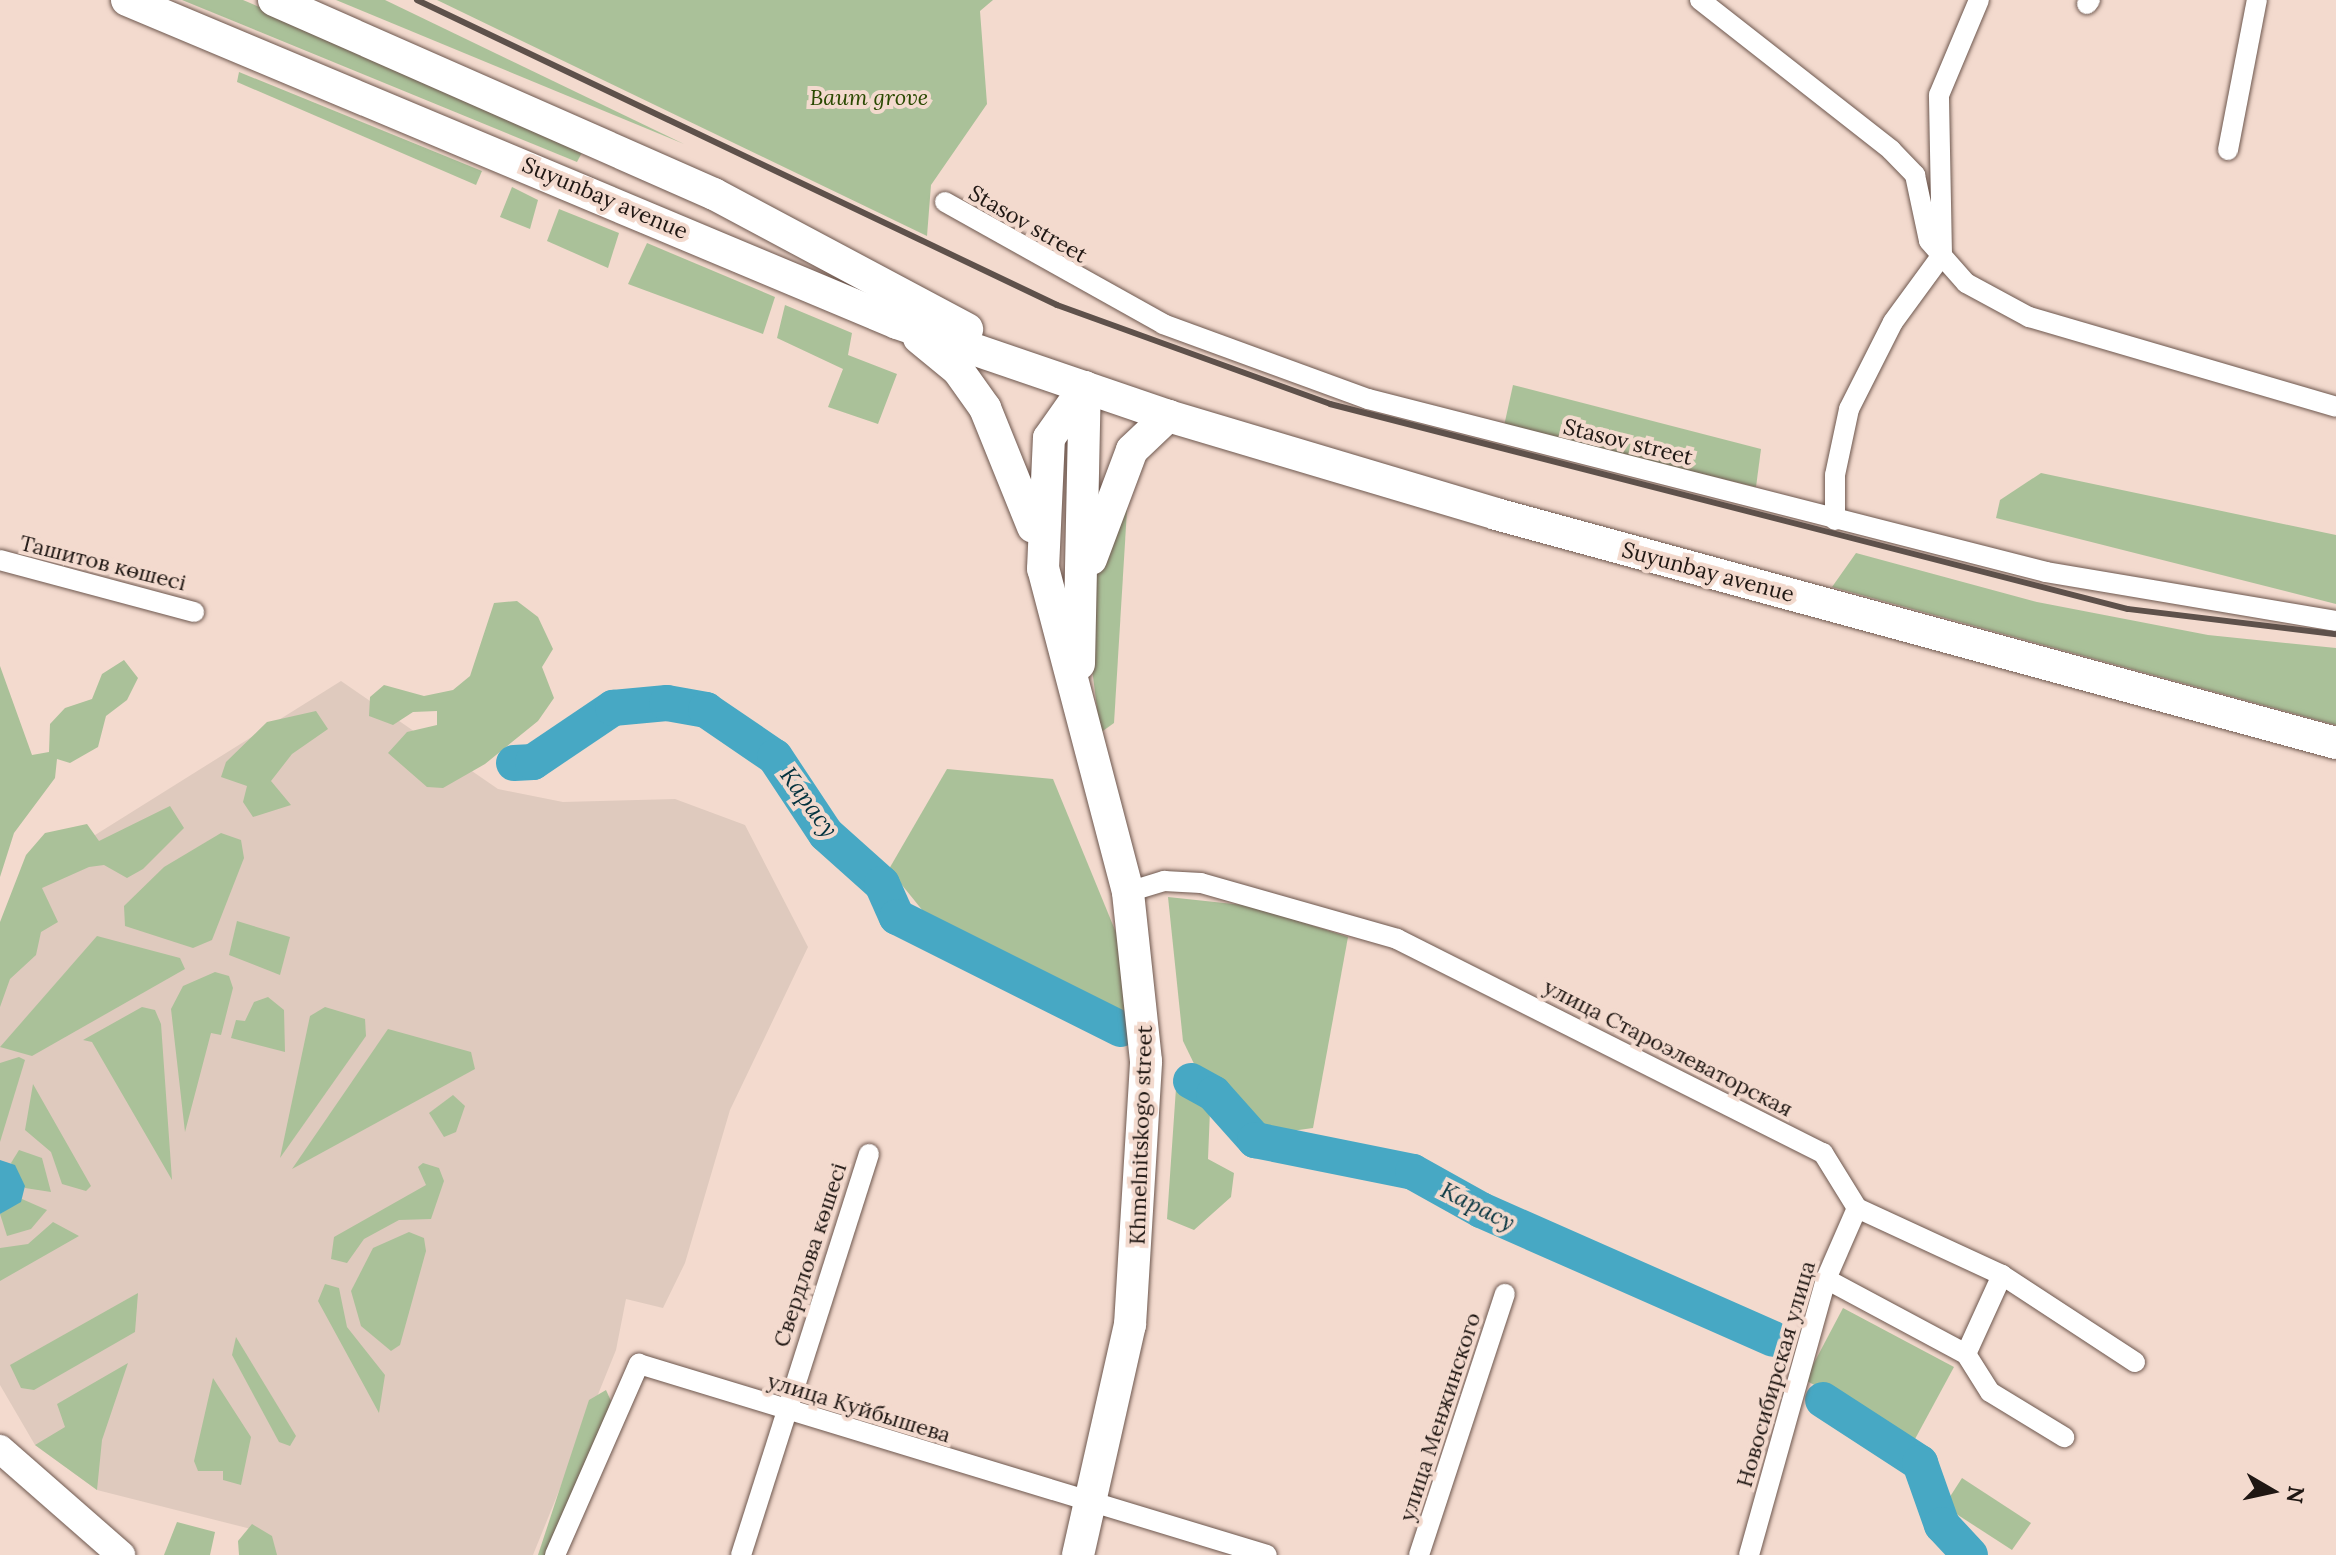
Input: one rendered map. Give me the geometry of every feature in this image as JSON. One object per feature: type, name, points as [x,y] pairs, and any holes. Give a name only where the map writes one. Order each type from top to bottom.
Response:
[{"type":"main road","name":"Suyunbay avenue","points":[[127,0],[897,323],[1168,416],[1496,514],[2336,743]]},
{"type":"main road","name":"Suyunbay avenue","points":[[274,0],[714,194],[1085,387]]},
{"type":"main road","name":"Khmelnitskogo street","points":[[897,323],[958,370],[985,408],[1024,498],[1128,892],[1144,1001],[1142,1192],[1130,1325],[1093,1504],[1078,1555]]},
{"type":"main road","name":"Khmelnitskogo street","points":[[1081,715],[1078,625],[1085,387]]},
{"type":"main road","points":[[1043,569],[1049,438],[1085,387]]},
{"type":"main road","points":[[1078,625],[1099,530],[1132,450],[1168,416]]},
{"type":"main road","points":[[0,1449],[118,1554]]},
{"type":"street","points":[[1700,0],[1891,150],[1915,175],[1929,241],[1966,283],[2029,317],[2336,407]]},
{"type":"street","points":[[1835,520],[1835,475],[1849,409],[1893,322],[1942,255],[1939,95],[1979,0]]},
{"type":"street","points":[[2228,150],[2257,0]]},
{"type":"street","name":"Stasov street","points":[[945,202],[1113,300],[1286,371],[1835,520],[2159,596],[2336,621]]},
{"type":"street","name":"Ташитов көшесі","points":[[0,560],[194,612]]},
{"type":"street","name":"улица Староэлеваторская","points":[[1128,892],[1164,881],[1201,883],[1397,939],[1823,1153],[1857,1208]]},
{"type":"street","name":"Свердлова көшесі","points":[[741,1555],[784,1411],[869,1154]]},
{"type":"street","points":[[1857,1208],[2002,1275],[2135,1362]]},
{"type":"street","name":"Новосибирская улица","points":[[1749,1555],[1826,1279],[1857,1208]]},
{"type":"street","points":[[1966,1354],[2002,1275]]},
{"type":"street","points":[[1826,1279],[1966,1354],[1990,1392],[2064,1437]]},
{"type":"street","name":"улица Менжинского","points":[[1419,1555],[1505,1294]]},
{"type":"street","name":"улица Куйбышева","points":[[555,1555],[639,1364],[784,1411],[1267,1555]]},
{"type":"shaded area","points":[[341,681],[498,789],[563,802],[675,799],[745,825],[808,947],[730,1110],[685,1263],[663,1308],[626,1299],[616,1350],[533,1555],[249,1555],[255,1530],[97,1490],[35,1445],[0,1385],[0,935],[52,862]]},
{"type":"green space","points":[[182,0],[243,0],[586,145],[577,162]]},
{"type":"green space","points":[[336,0],[385,0],[684,144]]},
{"type":"green space","name":"Baum grove","points":[[437,0],[993,0],[980,11],[987,104],[931,185],[927,236]]},
{"type":"green space","points":[[239,72],[482,171],[476,185],[237,82]]},
{"type":"green space","points":[[512,187],[538,200],[530,229],[500,217]]},
{"type":"green space","points":[[559,209],[619,233],[608,268],[547,241]]},
{"type":"green space","points":[[647,243],[775,297],[763,334],[628,284]]},
{"type":"green space","points":[[785,305],[852,333],[848,355],[897,374],[878,424],[828,407],[843,369],[777,338]]},
{"type":"green space","points":[[1513,385],[1761,449],[1756,487],[1504,426]]},
{"type":"green space","points":[[2041,473],[2336,535],[2336,604],[1996,518],[2000,500]]},
{"type":"green space","points":[[1129,477],[1114,723],[1100,733],[1087,628],[1097,563]]},
{"type":"green space","points":[[1856,553],[2037,602],[2208,635],[2336,648],[2336,725],[1832,587]]},
{"type":"green space","points":[[517,601],[538,617],[553,649],[542,667],[554,698],[538,721],[485,764],[443,788],[427,787],[388,753],[407,732],[437,725],[437,711],[413,712],[393,725],[369,716],[370,697],[384,685],[424,696],[453,690],[470,676],[494,603]]},
{"type":"green space","points":[[124,660],[138,678],[127,700],[106,716],[98,747],[70,763],[57,759],[55,778],[14,833],[0,877],[0,666],[32,755],[49,752],[50,724],[65,708],[92,699],[102,674]]},
{"type":"green space","points":[[316,711],[328,729],[292,754],[271,781],[291,805],[253,817],[243,802],[247,786],[221,777],[226,762],[267,722]]},
{"type":"green space","points":[[947,769],[1053,779],[1124,952],[1127,1015],[923,911],[889,869]]},
{"type":"green space","points":[[170,806],[184,828],[143,869],[127,878],[104,865],[89,867],[42,888],[58,922],[41,932],[36,955],[10,979],[0,1007],[0,922],[26,855],[45,833],[87,824],[99,841]]},
{"type":"green space","points":[[221,833],[241,840],[244,858],[212,940],[193,948],[125,926],[124,906],[164,867]]},
{"type":"green space","points":[[1168,897],[1252,906],[1348,937],[1313,1128],[1262,1135],[1199,1074],[1183,1041]]},
{"type":"green space","points":[[237,921],[290,937],[280,975],[229,955]]},
{"type":"green space","points":[[97,936],[180,958],[185,969],[32,1056],[0,1047]]},
{"type":"green space","points":[[215,972],[229,976],[233,988],[221,1035],[211,1033],[185,1132],[171,1009],[183,986]]},
{"type":"green space","points":[[268,997],[284,1010],[285,1052],[231,1038],[236,1020],[245,1021],[254,1002]]},
{"type":"green space","points":[[142,1007],[155,1010],[161,1024],[172,1180],[92,1042],[83,1040]]},
{"type":"green space","points":[[325,1007],[365,1019],[366,1036],[280,1158],[310,1016]]},
{"type":"green space","points":[[388,1029],[471,1052],[475,1069],[292,1169]]},
{"type":"green space","points":[[19,1057],[25,1060],[0,1142],[0,1063]]},
{"type":"green space","points":[[33,1084],[91,1186],[86,1191],[62,1184],[51,1152],[25,1130]]},
{"type":"green space","points":[[1176,1088],[1210,1110],[1208,1159],[1234,1173],[1231,1197],[1194,1230],[1167,1219]]},
{"type":"green space","points":[[453,1095],[465,1106],[456,1132],[444,1137],[429,1113]]},
{"type":"green space","points":[[19,1150],[42,1158],[51,1192],[25,1188],[11,1163]]},
{"type":"green space","points":[[423,1163],[439,1168],[444,1181],[431,1219],[399,1220],[364,1239],[347,1263],[331,1259],[334,1237],[426,1185],[418,1167]]},
{"type":"green space","points":[[22,1199],[47,1210],[31,1229],[7,1236],[0,1214]]},
{"type":"green space","points":[[53,1222],[79,1236],[0,1281],[0,1248],[28,1244]]},
{"type":"green space","points":[[409,1232],[424,1238],[426,1251],[400,1345],[391,1351],[361,1326],[351,1291],[373,1248]]},
{"type":"green space","points":[[325,1284],[339,1288],[347,1327],[385,1375],[379,1413],[318,1301]]},
{"type":"green space","points":[[138,1293],[135,1332],[34,1390],[21,1388],[10,1365]]},
{"type":"green space","points":[[1843,1308],[1954,1367],[1915,1439],[1805,1380]]},
{"type":"green space","points":[[236,1337],[296,1436],[290,1446],[279,1442],[232,1355]]},
{"type":"green space","points":[[128,1363],[102,1440],[97,1490],[35,1445],[65,1427],[57,1404]]},
{"type":"green space","points":[[213,1378],[251,1437],[241,1485],[223,1480],[223,1471],[198,1471],[194,1461]]},
{"type":"green space","points":[[606,1390],[611,1401],[591,1465],[553,1555],[538,1555],[589,1400]]},
{"type":"green space","points":[[1962,1478],[2031,1523],[2012,1550],[1944,1506]]},
{"type":"green space","points":[[177,1522],[215,1532],[210,1555],[164,1555]]},
{"type":"green space","points":[[252,1524],[272,1536],[277,1555],[239,1555],[238,1541]]},
{"type":"water","points":[[0,1160],[15,1165],[25,1186],[21,1202],[0,1214]]},
{"type":"waterway","name":"Карасу","points":[[514,763],[533,762],[613,708],[667,703],[706,710],[775,757],[826,834],[882,884],[897,917],[1121,1029]]},
{"type":"waterway","name":"Карасу","points":[[1191,1081],[1214,1094],[1255,1140],[1413,1172],[1481,1210],[1773,1339]]},
{"type":"waterway","points":[[1823,1400],[1920,1463],[1942,1525],[1970,1555]]},
{"type":"railway","points":[[417,0],[1057,305],[1330,404],[2128,609],[2336,634]]}]
